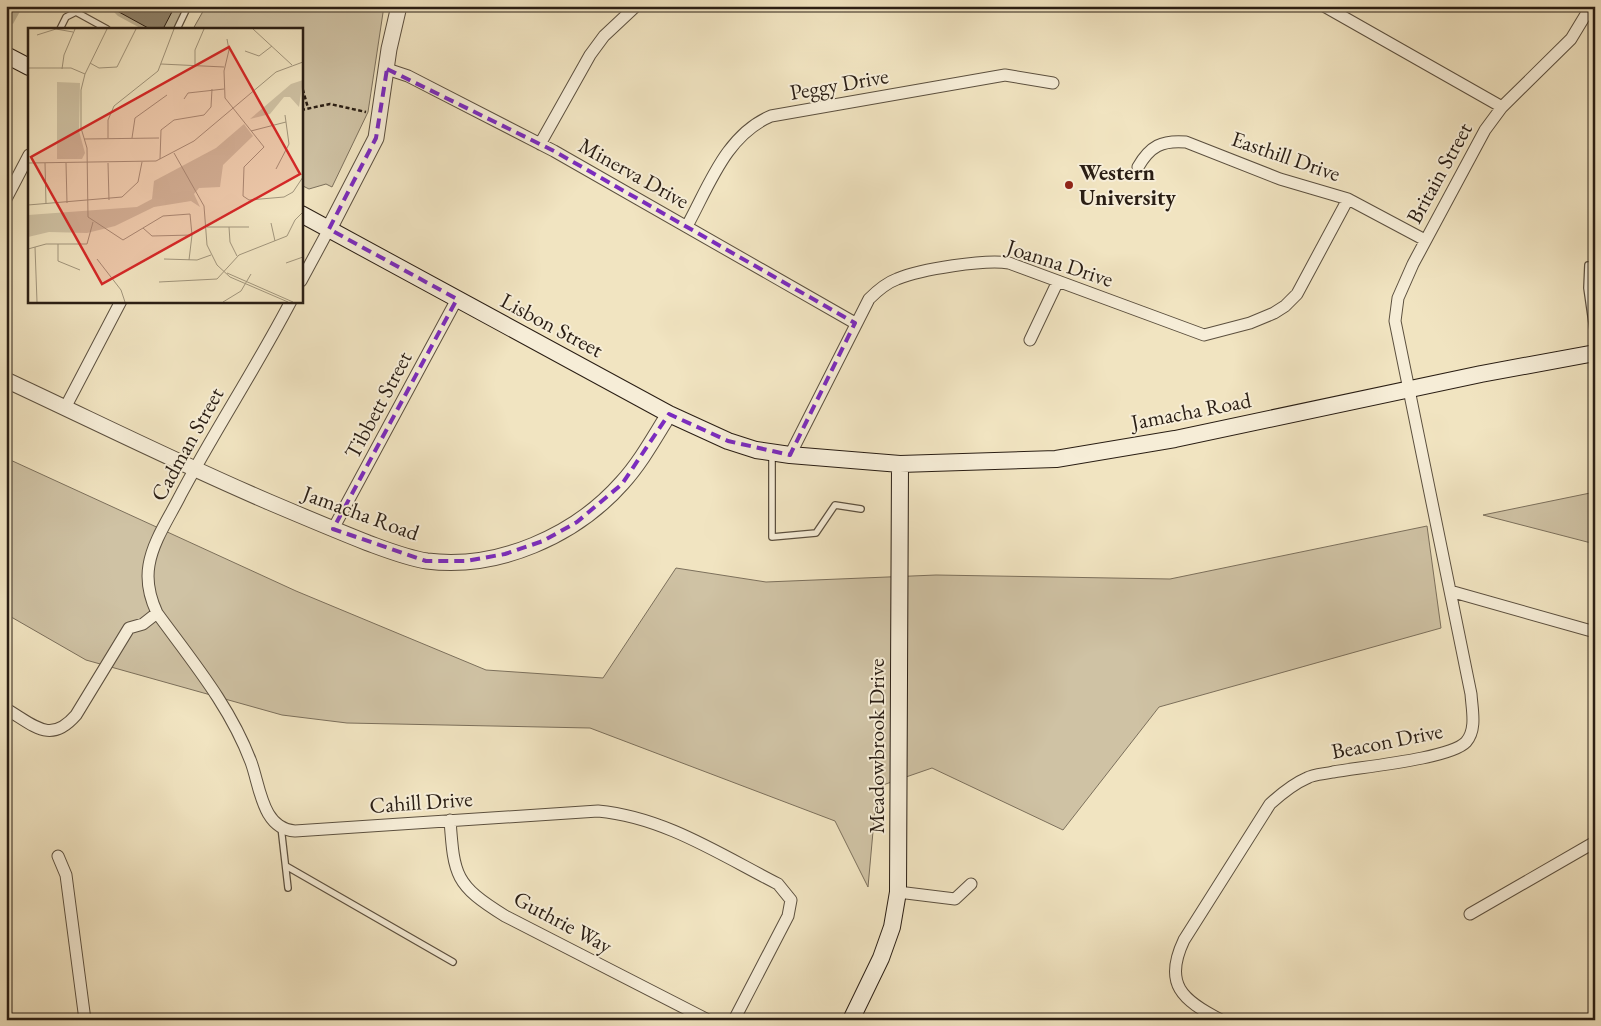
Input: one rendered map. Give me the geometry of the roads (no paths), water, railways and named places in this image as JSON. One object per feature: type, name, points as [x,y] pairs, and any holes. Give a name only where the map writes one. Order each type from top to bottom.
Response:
[{"type":"main road","points":[[6,55],[28,66]]},
{"type":"main road","name":"Lisbon Street","points":[[302,215],[669,414],[728,441],[790,455]]},
{"type":"main road","name":"Jamacha Road","points":[[790,455],[900,464],[1056,459],[1175,439],[1481,374],[1595,353]]},
{"type":"main road","name":"Meadowbrook Drive","points":[[851,1020],[880,958],[892,926],[898,892],[900,464]]},
{"type":"street","points":[[302,279],[376,138],[389,49],[399,6]]},
{"type":"street","points":[[540,144],[590,55],[604,36],[636,6]]},
{"type":"street","points":[[1324,6],[1502,107]]},
{"type":"street","name":"Britain Street","points":[[1408,391],[1395,321],[1398,298],[1425,240],[1485,130],[1502,107],[1571,39],[1591,6]]},
{"type":"street","name":"Minerva Drive","points":[[387,69],[408,76],[540,144],[855,323]]},
{"type":"street","name":"Peggy Drive","points":[[687,226],[736,140],[754,125],[771,116],[1005,75],[1052,83]]},
{"type":"street","name":"Easthill Drive","points":[[1138,167],[1146,153],[1156,145],[1171,141],[1186,142],[1280,179],[1348,199],[1425,240]]},
{"type":"street","points":[[6,198],[28,158]]},
{"type":"street","name":"Joanna Drive","points":[[790,455],[855,323],[869,299],[897,279],[914,274],[994,260],[1009,263],[1204,335],[1250,323],[1285,306],[1297,294],[1348,199]]},
{"type":"street","points":[[1030,340],[1058,281]]},
{"type":"street","name":"Tibbett Street","points":[[332,529],[457,299]]},
{"type":"street","points":[[65,408],[120,302]]},
{"type":"street","name":"Cadman Street","points":[[157,613],[149,591],[148,580],[151,555],[195,468],[290,302]]},
{"type":"street","name":"Jamacha Road","points":[[6,380],[332,529],[389,550],[426,561],[466,561],[505,554],[524,548],[578,522],[608,498],[634,469],[669,414]]},
{"type":"street","name":"Beacon Drive","points":[[1221,1020],[1198,1008],[1182,991],[1174,970],[1176,955],[1253,827],[1270,804],[1282,793],[1308,777],[1431,756],[1454,750],[1465,743],[1472,733],[1474,721],[1450,591],[1408,391]]},
{"type":"street","points":[[1450,591],[1595,632]]},
{"type":"street","points":[[6,709],[46,730],[57,731],[67,726],[76,715],[129,628],[143,624],[157,613],[224,704],[251,761],[269,814],[281,828]]},
{"type":"street","name":"Cahill Drive","points":[[281,828],[295,831],[598,811],[626,814],[670,829],[778,884],[791,900],[788,916],[734,1020]]},
{"type":"street","name":"Guthrie Way","points":[[450,820],[453,860],[461,881],[479,900],[505,916],[708,1020]]},
{"type":"street","points":[[1470,914],[1595,842]]},
{"type":"street","points":[[58,856],[66,875],[85,1020]]},
{"type":"street","points":[[898,892],[955,899],[971,884]]},
{"type":"lane","points":[[177,28],[188,6]]},
{"type":"lane","points":[[60,28],[66,16],[76,12],[105,28]]},
{"type":"lane","points":[[1588,265],[1586,288],[1595,344]]},
{"type":"lane","points":[[772,452],[772,537],[816,533],[835,505],[861,510]]},
{"type":"lane","points":[[281,828],[288,888]]},
{"type":"lane","points":[[286,866],[453,962]]},
{"type":"place","name":"Western University","points":[[1069,185]]}]
